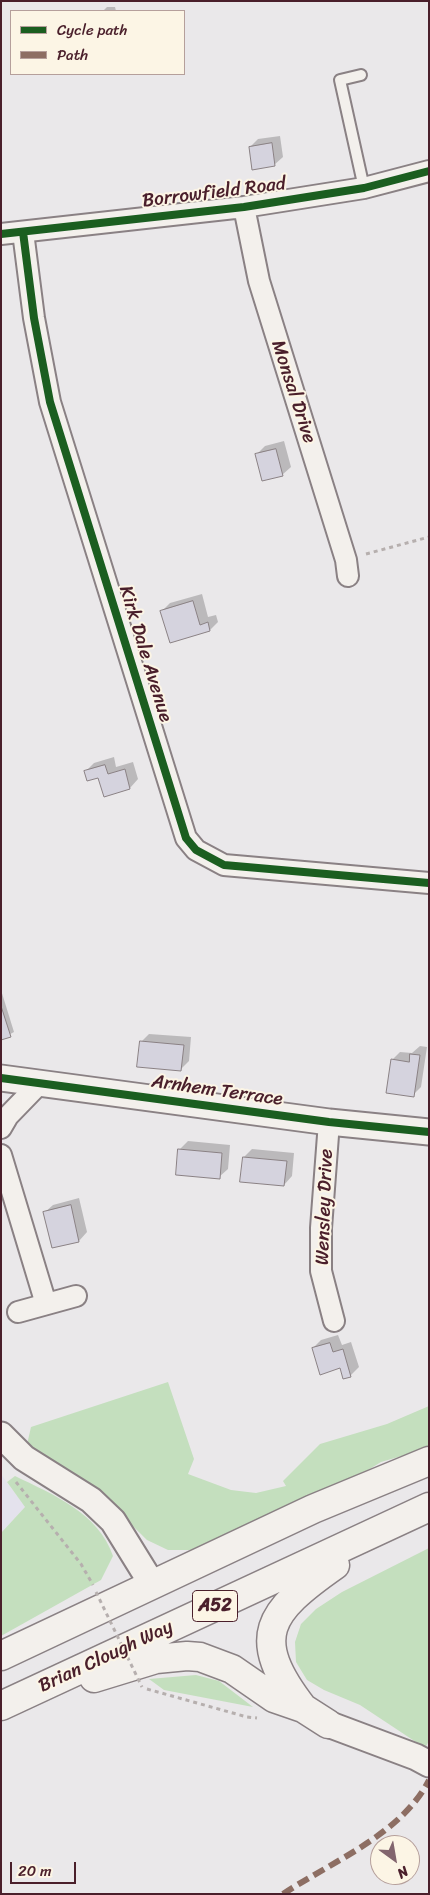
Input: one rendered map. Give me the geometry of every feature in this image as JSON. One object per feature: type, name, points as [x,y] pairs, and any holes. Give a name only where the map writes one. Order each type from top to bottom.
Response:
[{"type":"highway","name":"A52","points":[[1,1656],[313,1509],[429,1461]]},
{"type":"highway","name":"Brian Clough Way","points":[[1,1706],[429,1508]]},
{"type":"highway","points":[[303,1708],[284,1683],[274,1661],[270,1643],[275,1621],[284,1606],[305,1585],[391,1524]]},
{"type":"highway","points":[[1,1714],[87,1680],[156,1659],[187,1656],[216,1662],[274,1698],[303,1708],[328,1724]]},
{"type":"street","name":"Borrowfield Road","points":[[1,234],[244,207],[364,188],[429,170]]},
{"type":"street","name":"Monsal Drive","points":[[244,207],[259,281],[347,568]]},
{"type":"street","name":"Kirk Dale Avenue","points":[[23,232],[34,318],[50,402],[186,838],[196,850],[224,865],[429,883]]},
{"type":"street","name":"Arnhem Terrace","points":[[1,1078],[329,1122],[429,1132]]},
{"type":"street","points":[[1,1128],[8,1116],[39,1084]]},
{"type":"street","name":"Wensley Drive","points":[[329,1122],[321,1228],[321,1271],[334,1321]]},
{"type":"street","points":[[1,1155],[46,1304]]},
{"type":"street","points":[[18,1312],[76,1296]]},
{"type":"street","points":[[1,1435],[24,1458],[91,1500],[113,1521],[152,1584]]},
{"type":"street","points":[[328,1724],[416,1757],[429,1764]]},
{"type":"lane","points":[[361,76],[340,80],[364,188]]},
{"type":"path","points":[[347,568],[429,537]]},
{"type":"path","points":[[14,1480],[81,1564],[142,1687],[247,1717]]},
{"type":"shaded area","points":[[1,1474],[25,1507],[1,1533]]},
{"type":"green space","points":[[168,1382],[194,1459],[188,1474],[231,1490],[256,1493],[286,1486],[283,1481],[320,1444],[387,1424],[429,1406],[429,1448],[381,1462],[344,1485],[215,1542],[190,1550],[168,1550],[147,1540],[88,1482],[59,1471],[26,1449],[31,1427]]},
{"type":"green space","points":[[15,1476],[59,1498],[86,1517],[106,1541],[113,1556],[101,1580],[1,1636],[1,1533],[25,1507],[7,1482]]},
{"type":"green space","points":[[429,1548],[429,1741],[425,1748],[360,1705],[324,1690],[307,1680],[296,1662],[295,1642],[301,1624],[316,1609],[342,1592]]},
{"type":"green space","points":[[196,1675],[219,1681],[253,1707],[164,1690],[149,1679]]},
{"type":"building","points":[[272,143],[275,166],[252,170],[249,147]]},
{"type":"building","points":[[276,449],[283,476],[262,481],[255,454]]},
{"type":"building","points":[[193,601],[200,625],[208,622],[210,631],[170,643],[160,611]]},
{"type":"building","points":[[105,765],[108,774],[125,769],[130,789],[104,797],[98,778],[87,781],[84,771]]},
{"type":"building","points":[[1,1006],[11,1037],[1,1040]]},
{"type":"building","points":[[140,1041],[184,1045],[181,1071],[137,1067]]},
{"type":"building","points":[[410,1054],[420,1055],[414,1097],[386,1093],[391,1059],[409,1062]]},
{"type":"building","points":[[178,1149],[222,1153],[220,1179],[176,1175]]},
{"type":"building","points":[[243,1157],[287,1161],[284,1186],[240,1182]]},
{"type":"building","points":[[71,1205],[79,1242],[52,1248],[43,1212]]},
{"type":"building","points":[[330,1343],[333,1352],[343,1349],[351,1377],[343,1379],[340,1368],[320,1375],[312,1348]]},
{"type":"marked path","points":[[283,1894],[384,1831],[402,1816],[417,1799],[429,1780]]},
{"type":"cycle path","points":[[1,234],[244,207],[364,188],[429,171]]},
{"type":"cycle path","points":[[23,232],[34,318],[50,402],[186,838],[196,850],[224,865],[429,883]]},
{"type":"cycle path","points":[[1,1078],[329,1122],[429,1132]]}]
